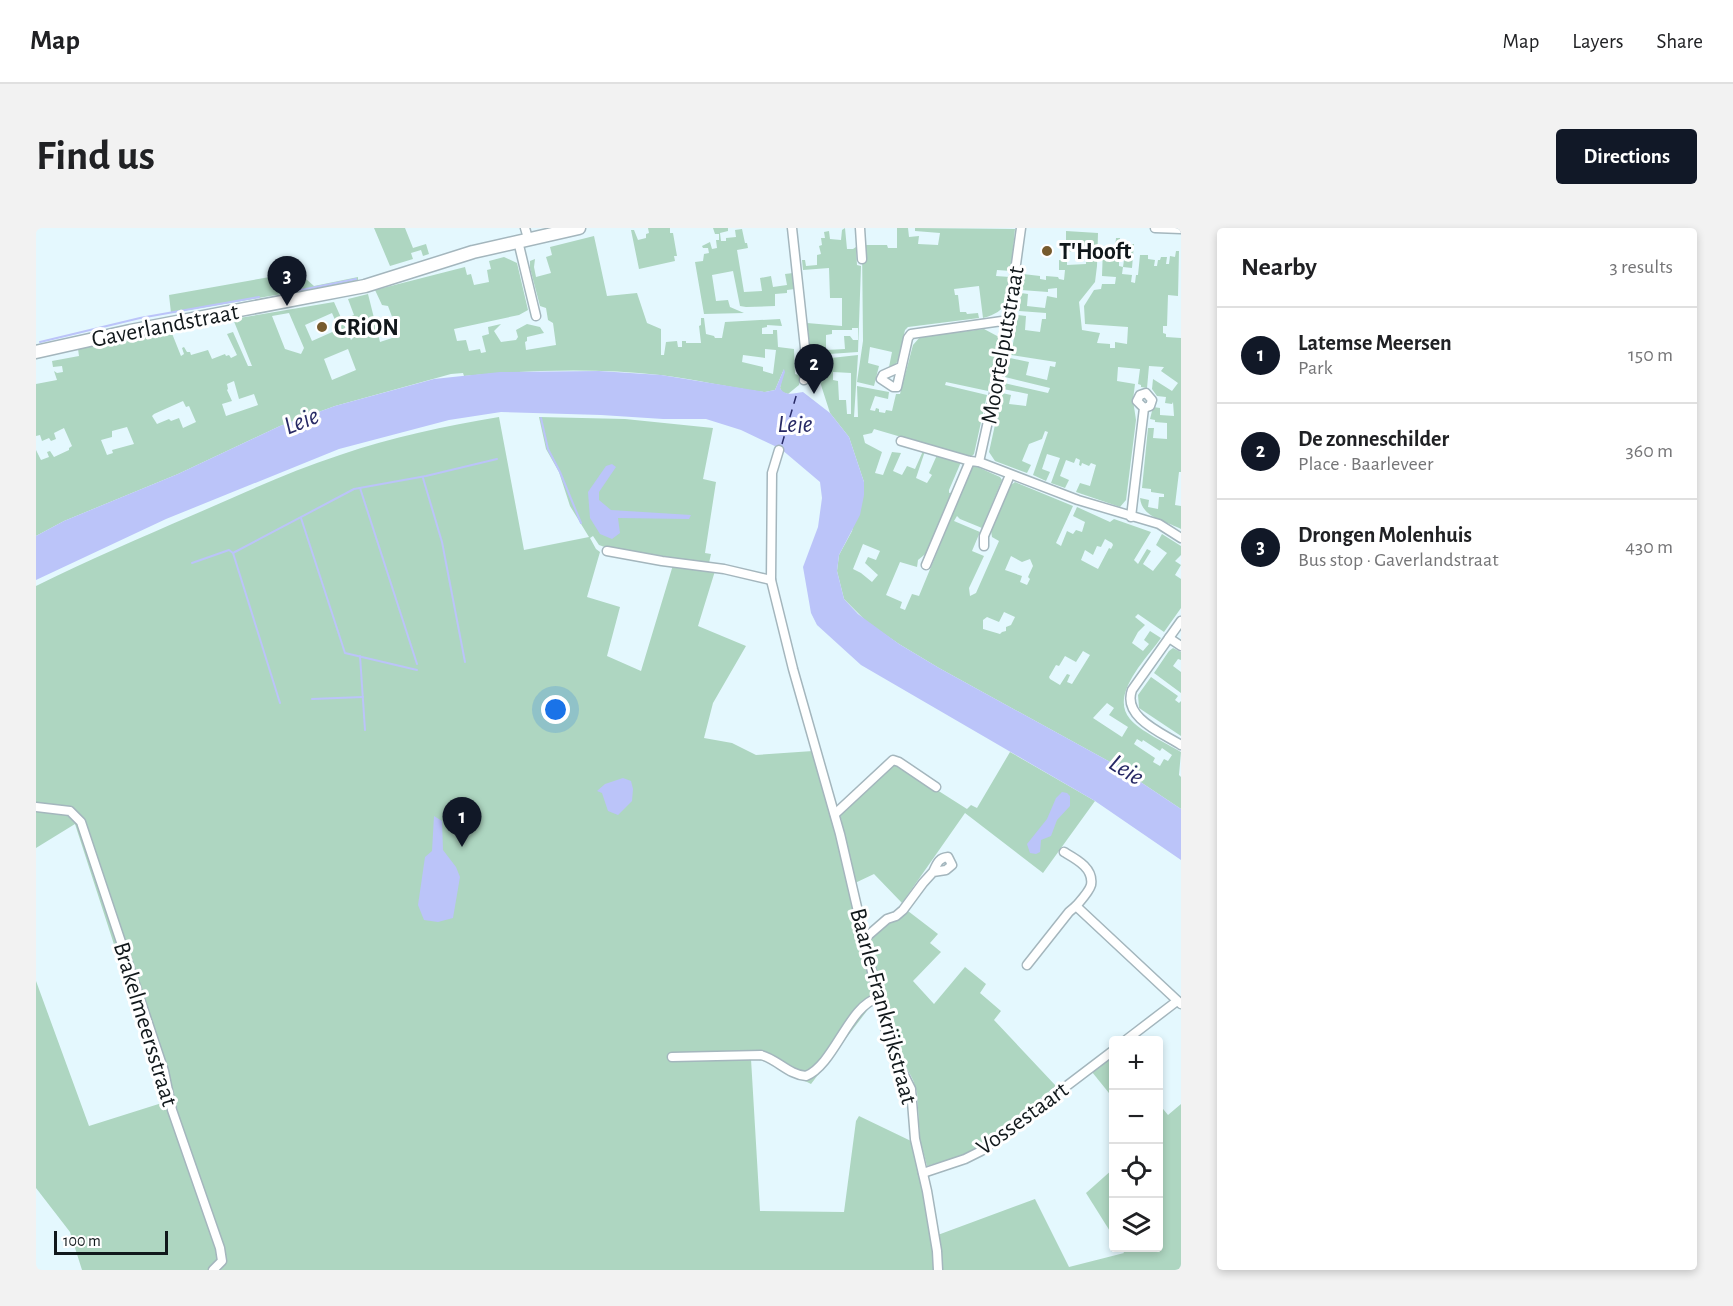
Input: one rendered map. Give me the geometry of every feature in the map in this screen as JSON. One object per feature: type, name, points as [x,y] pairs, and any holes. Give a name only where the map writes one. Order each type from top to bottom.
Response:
[{"type":"main road","name":"Gaverlandstraat","points":[[36,352],[141,328],[365,285],[524,236],[579,228]]},
{"type":"street","points":[[792,228],[806,357],[804,380]]},
{"type":"street","points":[[860,228],[862,259]]},
{"type":"street","name":"Moortelputstraat","points":[[926,565],[975,462],[1009,320],[1021,228]]},
{"type":"street","points":[[1155,228],[1181,229]]},
{"type":"street","points":[[524,236],[536,316]]},
{"type":"street","points":[[901,367],[911,334],[1009,320]]},
{"type":"street","points":[[1131,517],[1144,408]]},
{"type":"street","points":[[901,441],[975,462],[1078,500],[1159,524],[1181,538]]},
{"type":"street","name":"Baarle-Frankrijkstraat","points":[[780,450],[772,473],[771,580],[793,669],[835,814],[889,1045],[911,1089],[915,1139],[937,1251],[938,1270]]},
{"type":"street","points":[[984,546],[984,536],[1010,475]]},
{"type":"street","points":[[607,551],[673,563],[724,569],[771,580]]},
{"type":"street","points":[[1179,628],[1169,638],[1132,690],[1130,703],[1132,711],[1138,717],[1181,745]]},
{"type":"street","points":[[1169,638],[1181,646]]},
{"type":"street","points":[[835,814],[893,760],[936,787]]},
{"type":"street","name":"Brakelmeersstraat","points":[[36,807],[70,812],[81,822],[162,1063],[172,1110],[220,1248],[222,1261],[213,1270]]},
{"type":"street","points":[[1027,965],[1089,888],[1090,880],[1083,863],[1064,852]]},
{"type":"street","points":[[864,939],[887,919],[903,910],[933,872]]},
{"type":"street","points":[[1076,906],[1179,1003],[1133,1036]]},
{"type":"street","points":[[672,1057],[761,1055],[806,1077],[818,1068],[864,1005],[878,998]]},
{"type":"street","name":"Vossestaart","points":[[923,1173],[966,1159],[981,1151],[1109,1053]]},
{"type":"green space","points":[[374,228],[405,228],[413,248],[426,244],[429,254],[423,256],[421,250],[411,253],[413,259],[390,266]]},
{"type":"green space","points":[[648,228],[670,228],[677,256],[674,256],[675,261],[639,269],[631,230],[634,230],[638,240],[646,238],[646,234],[649,233]]},
{"type":"green space","points":[[713,228],[728,228],[728,231],[720,233],[721,241],[736,237],[735,230],[742,229],[748,248],[737,250],[744,292],[762,291],[760,278],[771,276],[773,287],[787,285],[785,274],[793,273],[795,289],[787,290],[787,293],[775,294],[775,306],[740,306],[733,271],[712,275],[716,301],[728,300],[730,307],[744,313],[704,314],[695,262],[703,261],[704,254],[709,253],[708,248],[702,246],[710,242],[712,249],[717,248],[716,240],[719,240],[719,234],[715,234]]},
{"type":"green space","points":[[845,228],[847,249],[856,247],[857,265],[861,266],[858,352],[815,355],[811,354],[807,323],[842,326],[842,298],[830,298],[829,268],[803,270],[802,260],[805,260],[806,266],[817,265],[817,255],[821,254],[819,246],[822,245],[821,238],[825,238],[824,232],[829,231],[830,239],[841,240],[842,230]],"holes":[[[858,328],[858,340],[844,336],[845,349],[826,350],[826,335],[832,334],[832,330]]]},
{"type":"green space","points":[[897,228],[908,228],[909,237],[919,236],[918,244],[938,245],[940,233],[915,231],[915,228],[1015,229],[1011,271],[997,270],[996,276],[1010,277],[1008,292],[1002,308],[983,318],[979,286],[954,289],[955,295],[958,295],[960,312],[978,313],[979,318],[908,327],[905,330],[898,361],[894,366],[889,367],[892,352],[870,347],[868,363],[879,366],[874,386],[857,382],[863,341],[862,245],[887,245],[888,248],[897,248]]},
{"type":"green space","points":[[1066,231],[1098,233],[1095,282],[1079,302],[1082,330],[1100,333],[1097,343],[1110,344],[1110,348],[1115,348],[1115,342],[1127,344],[1128,327],[1085,324],[1084,306],[1094,290],[1101,289],[1102,284],[1115,284],[1116,277],[1102,276],[1103,248],[1115,249],[1116,238],[1120,238],[1120,244],[1134,244],[1132,268],[1123,267],[1122,274],[1132,275],[1131,282],[1135,283],[1140,255],[1148,255],[1148,259],[1155,260],[1154,266],[1157,266],[1161,257],[1167,257],[1166,264],[1169,264],[1170,256],[1175,257],[1176,251],[1179,251],[1178,296],[1168,295],[1167,326],[1163,326],[1163,333],[1166,337],[1181,338],[1181,472],[1179,472],[1175,505],[1181,506],[1181,529],[1150,514],[1145,510],[1140,498],[1149,500],[1148,507],[1158,509],[1159,497],[1164,497],[1164,494],[1142,488],[1148,428],[1154,428],[1153,438],[1167,439],[1167,423],[1150,419],[1153,407],[1160,408],[1160,415],[1174,416],[1173,402],[1172,404],[1165,403],[1166,397],[1157,396],[1152,389],[1153,379],[1172,391],[1178,383],[1161,371],[1164,367],[1149,366],[1147,388],[1138,384],[1140,369],[1118,367],[1117,381],[1135,384],[1133,400],[1136,420],[1126,500],[1120,507],[1076,492],[1080,483],[1090,486],[1096,465],[1091,463],[1089,466],[1082,463],[1081,466],[1079,465],[1080,460],[1076,458],[1074,463],[1066,460],[1060,476],[1069,480],[1065,488],[1051,483],[1060,458],[1047,454],[1042,469],[1050,472],[1046,481],[1033,475],[1048,432],[1045,431],[1042,439],[1029,444],[1022,461],[1031,465],[1027,473],[995,461],[989,452],[1002,393],[1011,395],[1009,404],[1026,406],[1028,394],[1003,389],[1004,383],[1048,393],[1050,388],[1005,377],[1010,358],[1029,362],[1026,375],[1047,380],[1050,366],[1055,367],[1056,362],[1011,355],[1018,315],[1026,316],[1025,330],[1040,332],[1042,319],[1046,319],[1046,313],[1019,311],[1021,293],[1028,294],[1027,306],[1045,308],[1047,296],[1057,298],[1057,288],[1048,289],[1048,292],[1021,290],[1023,274],[1040,276],[1040,279],[1046,280],[1046,276],[1064,280],[1065,270],[1059,270],[1059,260],[1067,261],[1067,265],[1086,264],[1093,260],[1090,249],[1066,252]],"holes":[[[1119,260],[1124,260],[1123,267],[1119,266]]]},
{"type":"green space","points":[[594,236],[607,296],[637,293],[647,323],[661,329],[661,355],[664,355],[666,342],[677,341],[678,347],[682,347],[682,341],[701,343],[699,326],[701,318],[704,318],[706,334],[715,338],[722,338],[725,322],[780,319],[782,326],[767,325],[762,328],[762,334],[773,334],[773,330],[777,330],[778,347],[794,349],[795,374],[801,376],[799,385],[788,394],[782,392],[780,388],[784,369],[775,390],[765,392],[673,377],[611,371],[537,371],[464,376],[463,373],[451,374],[335,406],[280,426],[178,474],[64,521],[36,536],[36,450],[41,460],[49,457],[47,452],[50,451],[54,457],[69,450],[72,446],[64,428],[54,433],[56,439],[51,441],[49,438],[42,441],[40,435],[36,436],[36,384],[57,380],[54,371],[63,372],[62,366],[53,367],[52,361],[79,356],[78,349],[155,332],[158,335],[171,331],[181,356],[184,354],[182,348],[184,347],[191,355],[208,350],[212,359],[225,354],[231,358],[237,355],[227,334],[233,332],[248,366],[252,366],[233,319],[334,302],[351,340],[353,338],[350,330],[352,328],[347,318],[354,315],[348,299],[368,294],[380,342],[395,337],[391,323],[394,322],[388,306],[382,305],[375,290],[465,267],[467,275],[471,274],[474,285],[489,282],[487,270],[491,269],[489,261],[504,257],[517,263],[528,310],[519,315],[454,329],[457,341],[466,340],[469,351],[480,349],[481,353],[486,352],[482,336],[489,334],[488,327],[501,324],[494,331],[501,342],[516,340],[518,337],[516,330],[527,324],[540,327],[544,333],[527,337],[526,350],[556,345],[553,323],[548,320],[546,308],[540,306],[530,268],[530,261],[535,259],[536,277],[551,273],[546,257],[552,255],[550,247]],"holes":[[[289,313],[304,348],[301,354],[285,349],[272,316]],[[332,313],[339,329],[312,341],[305,325]],[[348,349],[356,370],[332,380],[324,359]],[[765,349],[776,350],[773,374],[763,371],[763,367],[742,362],[743,355],[765,358]],[[234,381],[239,399],[254,394],[258,405],[226,416],[222,404],[232,401],[227,384]],[[183,401],[186,407],[189,406],[196,422],[183,428],[179,418],[157,424],[152,416]],[[127,427],[134,444],[112,450],[113,453],[107,455],[101,440],[112,437],[112,431]]]},
{"type":"green space","points":[[298,272],[314,286],[358,277],[358,281],[171,313],[169,295]]},
{"type":"green space","points":[[984,329],[999,337],[988,391],[946,382],[945,385],[987,395],[974,454],[971,457],[874,429],[872,433],[863,435],[865,443],[882,452],[875,473],[883,475],[892,452],[901,453],[893,471],[902,475],[907,466],[915,469],[925,451],[916,478],[927,483],[932,475],[929,473],[937,455],[961,462],[949,490],[949,493],[954,492],[929,551],[918,560],[917,567],[900,562],[886,595],[902,602],[900,608],[905,610],[912,594],[919,596],[973,465],[1002,480],[982,528],[957,516],[954,521],[980,532],[972,551],[984,556],[969,588],[970,596],[976,593],[999,541],[992,537],[991,531],[1011,485],[1015,482],[1073,506],[1056,543],[1061,546],[1067,531],[1073,534],[1076,530],[1082,532],[1085,522],[1073,516],[1077,507],[1110,522],[1114,519],[1151,532],[1134,560],[1138,564],[1147,549],[1151,551],[1143,564],[1153,571],[1167,553],[1156,545],[1162,534],[1181,546],[1181,555],[1175,561],[1181,565],[1175,575],[1181,579],[1181,608],[1164,632],[1138,614],[1135,617],[1145,625],[1132,643],[1143,651],[1149,644],[1144,640],[1150,631],[1161,638],[1132,677],[1124,699],[1125,709],[1134,723],[1181,752],[1179,775],[1181,777],[1181,809],[1112,763],[899,644],[867,622],[844,599],[837,571],[839,555],[852,531],[864,482],[849,437],[830,413],[813,360],[858,355],[854,417],[858,417],[857,386],[889,392],[888,399],[875,396],[870,410],[875,411],[876,408],[879,412],[885,413],[886,410],[892,411],[896,394],[900,394],[913,345],[920,337]],"holes":[[[833,372],[851,373],[851,414],[847,414],[846,400],[839,400],[838,381],[833,380]],[[1105,539],[1113,545],[1111,549],[1109,548],[1098,569],[1081,560],[1085,550],[1093,555],[1097,546],[1101,547]],[[863,544],[880,551],[876,560],[868,557],[865,563],[878,575],[872,582],[853,569]],[[1011,556],[1022,562],[1030,559],[1033,566],[1027,585],[1020,582],[1022,576],[1005,570]],[[1004,612],[1015,617],[1011,625],[1006,627],[1006,631],[1000,634],[983,629],[983,620],[987,617],[999,622]],[[1083,651],[1090,655],[1072,684],[1067,682],[1070,675],[1067,674],[1060,685],[1049,677],[1065,656],[1076,662]],[[1107,703],[1114,708],[1109,715],[1128,727],[1122,737],[1093,718]],[[1137,739],[1142,742],[1143,740],[1160,751],[1162,748],[1172,755],[1168,761],[1164,759],[1160,766],[1153,762],[1155,758],[1134,744]]]},
{"type":"green space","points":[[499,417],[524,550],[589,537],[570,506],[559,472],[546,449],[539,417],[625,419],[713,428],[703,479],[716,482],[705,553],[711,554],[709,563],[610,549],[599,545],[593,536],[590,538],[600,552],[587,597],[620,607],[607,656],[641,671],[673,565],[715,571],[698,626],[746,646],[713,703],[704,738],[732,743],[756,755],[813,751],[833,815],[876,999],[811,1084],[766,1061],[751,1059],[760,1211],[844,1212],[856,1121],[859,1116],[911,1141],[915,1139],[935,1236],[1035,1199],[1069,1267],[1123,1252],[1163,1252],[1163,1109],[1168,1115],[1181,1104],[1181,1270],[82,1270],[70,1232],[36,1188],[36,981],[89,1126],[165,1102],[75,824],[36,848],[36,586],[266,483],[321,461],[399,437]]},
{"type":"green space","points":[[1173,648],[1181,652],[1181,660],[1178,659],[1173,666],[1181,672],[1181,693],[1154,673]]},
{"type":"green space","points":[[1151,677],[1178,696],[1175,700],[1179,703],[1181,701],[1181,736],[1139,708],[1138,695]]},
{"type":"green space","points":[[1010,752],[1095,801],[1043,873],[965,813],[902,903],[874,874],[855,883],[840,814],[891,766],[904,769],[967,809],[971,805],[977,808]]},
{"type":"green space","points":[[908,911],[938,934],[930,943],[941,952],[913,981],[934,1004],[965,967],[986,984],[980,993],[1001,1011],[994,1020],[1056,1086],[971,1153],[927,1166],[920,1140],[917,1092],[894,1043],[879,993],[868,942],[881,928]]},
{"type":"green space","points":[[1109,1058],[1109,1093],[1092,1072]]},
{"type":"green space","points":[[1109,1173],[1109,1230],[1086,1193]]},
{"type":"water","name":"Leie","points":[[784,369],[780,388],[782,391],[794,394],[803,392],[830,413],[849,437],[864,482],[860,515],[839,555],[837,571],[844,599],[858,614],[899,644],[1112,763],[1181,809],[1181,860],[1095,801],[861,665],[817,625],[811,613],[803,567],[818,527],[822,498],[820,482],[781,449],[741,430],[706,419],[501,412],[449,420],[339,449],[166,519],[36,580],[36,536],[64,521],[178,474],[280,426],[335,406],[434,379],[500,372],[599,371],[661,375],[765,392],[775,390]]},
{"type":"water","points":[[612,464],[616,467],[599,492],[599,500],[611,510],[691,515],[689,519],[618,518],[620,533],[612,539],[600,534],[590,518],[588,492],[606,466]]},
{"type":"water","points":[[623,778],[631,781],[632,801],[618,815],[608,811],[602,793],[597,791],[605,784]]},
{"type":"water","points":[[1062,792],[1070,796],[1070,806],[1057,820],[1051,836],[1041,840],[1040,852],[1030,853],[1027,844],[1047,819],[1056,798]]},
{"type":"water","points":[[434,816],[442,821],[443,850],[456,867],[460,877],[453,918],[438,922],[424,920],[418,905],[425,857],[432,851]]},
{"type":"waterway","points":[[296,291],[356,279]]},
{"type":"waterway","points":[[40,342],[140,318],[259,297]]},
{"type":"waterway","points":[[541,418],[548,449],[581,523]]},
{"type":"waterway","points":[[192,563],[229,550],[233,553],[354,489],[426,476],[497,459]]},
{"type":"waterway","points":[[423,478],[442,542],[465,662]]},
{"type":"waterway","points":[[360,488],[417,664]]},
{"type":"waterway","points":[[301,518],[345,653],[417,670]]},
{"type":"waterway","points":[[233,553],[280,703]]},
{"type":"waterway","points":[[360,656],[365,730]]},
{"type":"waterway","points":[[312,699],[363,697]]},
{"type":"ferry route","points":[[782,444],[797,393]]},
{"type":"place","name":"T'Hooft","points":[[1047,251]]},
{"type":"place","name":"Drongen Molenhuis","points":[[287,306]]},
{"type":"place","name":"CRiON","points":[[322,327]]},
{"type":"place","name":"De zonneschilder","points":[[814,394]]},
{"type":"place","name":"Latemse Meersen","points":[[462,847]]}]
